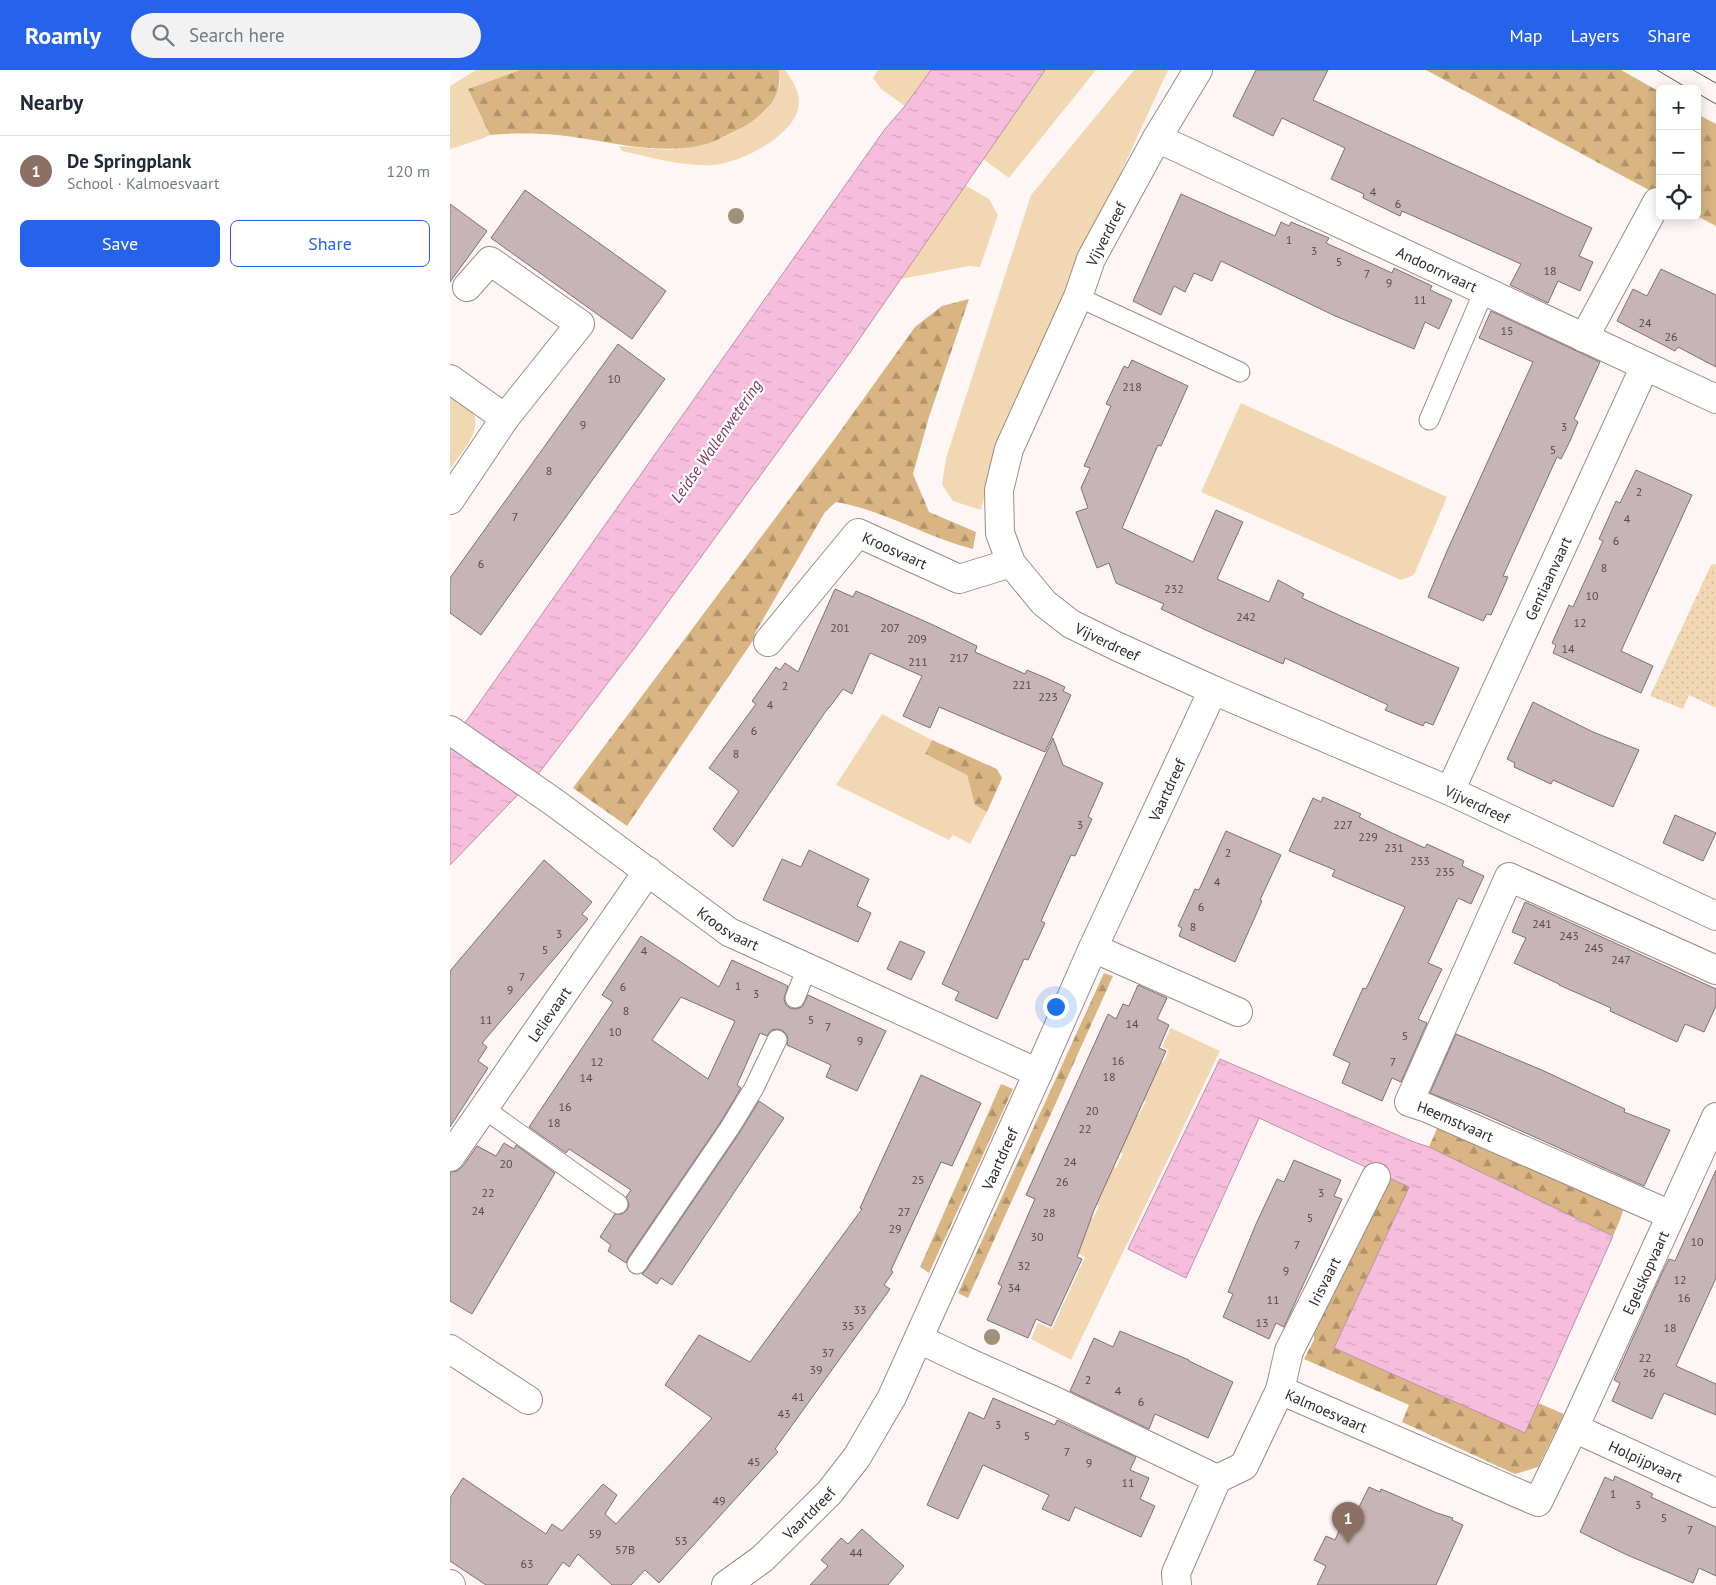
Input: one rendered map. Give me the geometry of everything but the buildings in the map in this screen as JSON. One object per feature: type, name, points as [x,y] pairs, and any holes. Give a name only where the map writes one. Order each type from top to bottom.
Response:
[{"type":"street","name":"Vijverdreef","points":[[1198,70],[1157,138],[1091,259],[1078,297],[1009,449],[999,490],[1000,534],[1011,563],[1044,603],[1071,624],[1213,690],[1450,791],[1716,916]]},
{"type":"street","name":"Andoornvaart","points":[[1157,138],[1716,399]]},
{"type":"street","points":[[1584,338],[1656,204]]},
{"type":"street","points":[[450,500],[505,418],[580,324],[490,261],[467,287]]},
{"type":"street","name":"Gentiaanvaart","points":[[1450,791],[1645,366]]},
{"type":"street","points":[[450,379],[505,418]]},
{"type":"street","name":"Kroosvaart","points":[[768,642],[858,532],[959,578],[1011,563]]},
{"type":"street","name":"Vaartdreef","points":[[726,1585],[762,1559],[830,1493],[857,1458],[892,1396],[1093,948],[1213,690]]},
{"type":"street","name":"Kroosvaart","points":[[450,730],[546,797],[729,932],[1038,1073]]},
{"type":"street","name":"Lelievaart","points":[[450,1157],[648,871]]},
{"type":"street","name":"Heemstvaart","points":[[1671,1215],[1427,1108],[1409,1102],[1509,877],[1716,970]]},
{"type":"street","points":[[1093,948],[1238,1012]]},
{"type":"street","name":"Egelskopvaart","points":[[1574,1428],[1716,1117]]},
{"type":"street","name":"Irisvaart","points":[[1280,1390],[1290,1351],[1376,1177]]},
{"type":"street","points":[[919,1339],[1059,1403],[1217,1479],[1176,1573],[1177,1585]]},
{"type":"street","points":[[450,1349],[528,1400]]},
{"type":"street","name":"Kalmoesvaart","points":[[1217,1479],[1244,1466],[1280,1390],[1538,1502],[1574,1428]]},
{"type":"street","name":"Holpijpvaart","points":[[1574,1428],[1716,1493]]},
{"type":"lane","points":[[1429,420],[1484,291]]},
{"type":"lane","points":[[1078,297],[1240,372]]},
{"type":"lane","points":[[795,998],[807,968]]},
{"type":"lane","points":[[636,1264],[729,1130],[754,1088],[777,1040]]},
{"type":"lane","points":[[483,1108],[618,1204]]},
{"type":"shaded area","points":[[476,70],[520,70],[468,89],[490,135],[450,149],[450,86]]},
{"type":"shaded area","points":[[779,70],[785,70],[796,88],[799,97],[797,113],[790,125],[780,135],[753,153],[725,163],[702,165],[667,161],[622,151],[619,146],[677,149],[723,138],[753,122],[765,111],[774,99],[780,85]]},
{"type":"shaded area","points":[[878,70],[931,70],[905,106],[881,89],[873,78]]},
{"type":"shaded area","points":[[1045,70],[1096,70],[1009,178],[983,159]]},
{"type":"shaded area","points":[[1134,70],[1168,70],[998,440],[981,510],[953,501],[942,485],[946,458],[1031,195]]},
{"type":"shaded area","points":[[965,185],[989,199],[998,215],[980,267],[969,266],[901,279]]},
{"type":"shaded area","points":[[450,393],[470,407],[475,418],[475,425],[470,441],[450,469]]},
{"type":"shaded area","points":[[1241,403],[1447,497],[1414,575],[1401,580],[1201,492]]},
{"type":"shaded area","points":[[1716,564],[1716,708],[1689,695],[1683,709],[1650,696],[1711,565]]},
{"type":"shaded area","points":[[882,714],[932,740],[925,754],[967,775],[976,806],[987,812],[970,844],[953,835],[949,840],[836,785]]},
{"type":"shaded area","points":[[1171,1028],[1220,1051],[1071,1360],[1031,1339],[1038,1323],[1052,1329],[1085,1257],[1071,1250],[1086,1214],[1093,1218],[1099,1206],[1093,1202],[1110,1165],[1116,1168],[1123,1154],[1117,1149],[1132,1112],[1139,1115],[1146,1102],[1139,1099],[1157,1060],[1163,1063],[1169,1050],[1162,1047]]},
{"type":"green space","points":[[520,70],[779,70],[779,84],[773,101],[759,116],[733,133],[707,144],[666,149],[630,146],[558,135],[490,135],[468,89]]},
{"type":"green space","points":[[1426,70],[1621,70],[1656,90],[1656,194]]},
{"type":"green space","points":[[1701,116],[1716,124],[1716,226],[1701,218]]},
{"type":"green space","points":[[969,299],[929,417],[913,474],[929,512],[976,532],[973,549],[938,538],[871,511],[836,502],[825,512],[755,633],[754,639],[627,826],[573,788],[836,437],[915,327],[942,306]]},
{"type":"green space","points":[[932,740],[997,769],[1002,778],[987,812],[975,805],[967,775],[925,754]]},
{"type":"green space","points":[[1104,973],[1113,976],[968,1298],[958,1293]]},
{"type":"green space","points":[[1001,1084],[1013,1089],[929,1273],[920,1267]]},
{"type":"green space","points":[[1439,1124],[1614,1199],[1623,1210],[1613,1236],[1429,1147]]},
{"type":"green space","points":[[1385,1175],[1409,1187],[1334,1348],[1525,1432],[1538,1403],[1564,1414],[1538,1467],[1515,1474],[1402,1422],[1409,1405],[1304,1359],[1314,1340],[1314,1324]]},
{"type":"water","name":"Leidse Wallenwetering","points":[[931,70],[1045,70],[849,354],[636,646],[539,773],[450,865],[450,740],[465,723],[885,129],[905,106]]},
{"type":"water","points":[[1220,1059],[1429,1147],[1613,1236],[1525,1433],[1334,1348],[1409,1187],[1259,1118],[1186,1278],[1128,1249]]},
{"type":"tram line","points":[[1657,70],[1682,85]]},
{"type":"tram line","points":[[1693,70],[1716,83]]},
{"type":"tram line","points":[[1701,95],[1716,104]]},
{"type":"place","name":"De Springplank","points":[[1348,1543]]}]
